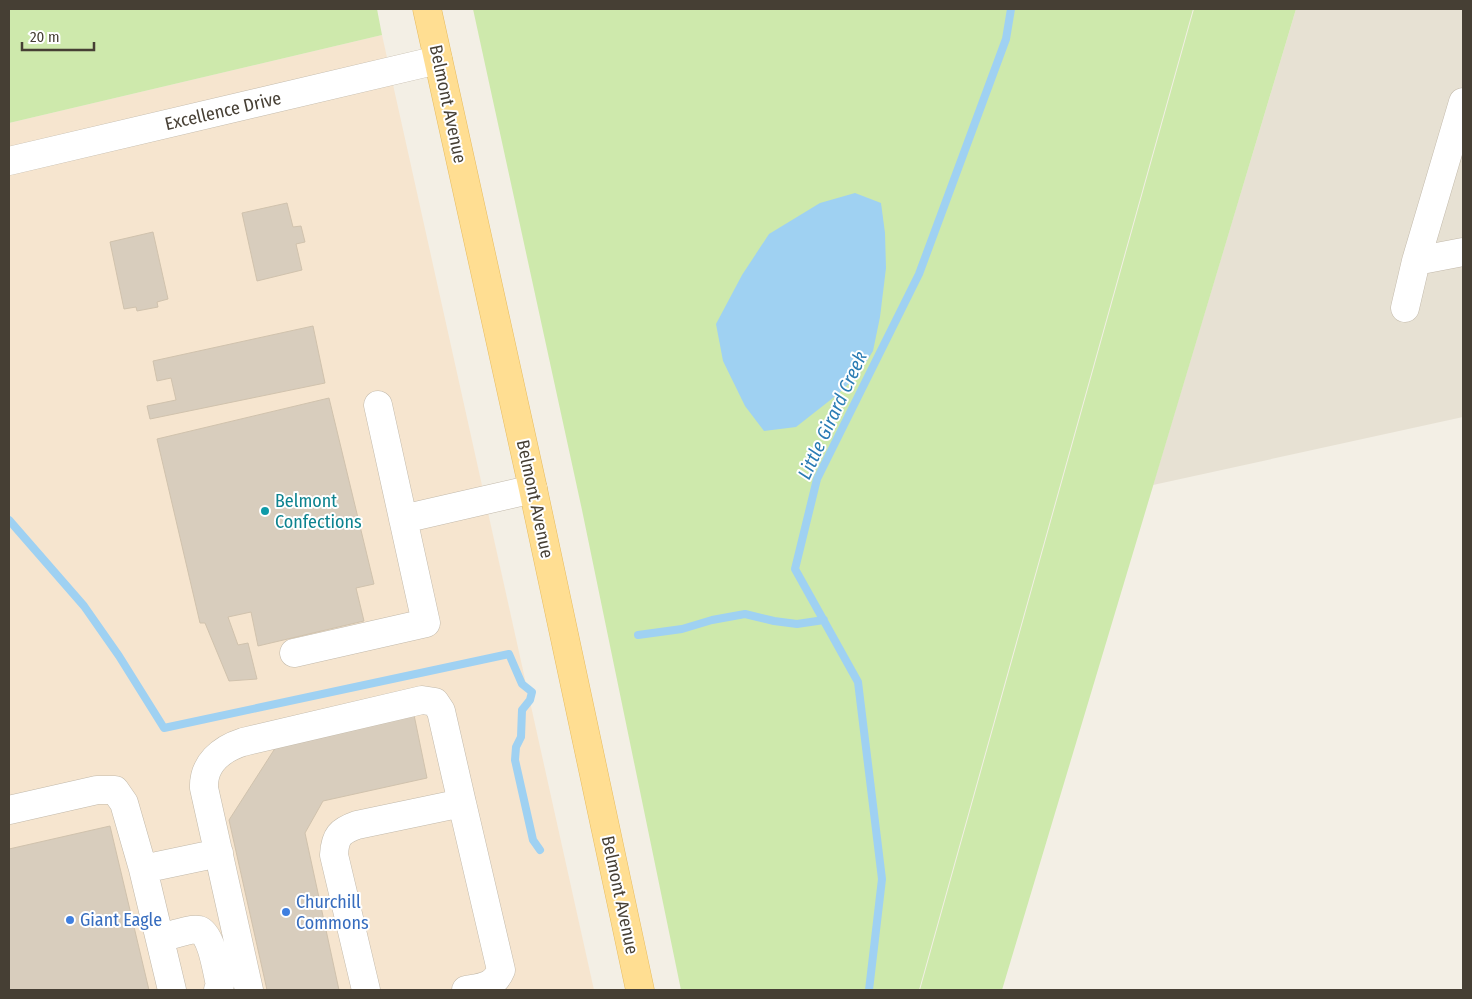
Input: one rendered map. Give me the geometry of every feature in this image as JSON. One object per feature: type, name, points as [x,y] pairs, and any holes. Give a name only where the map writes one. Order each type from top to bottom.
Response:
[{"type":"main road","name":"Belmont Avenue","points":[[427,9],[533,489],[640,990]]},
{"type":"street","name":"Excellence Drive","points":[[9,161],[438,60]]},
{"type":"street","points":[[1405,308],[1416,261],[1463,102]]},
{"type":"street","points":[[1416,261],[1463,252]]},
{"type":"street","points":[[294,652],[426,623],[378,405]]},
{"type":"street","points":[[403,519],[533,489]]},
{"type":"street","points":[[249,990],[204,788],[204,779],[210,765],[229,746],[422,700],[435,702],[441,711],[501,970],[498,978],[489,985],[466,990]]},
{"type":"street","points":[[9,810],[97,790],[115,790],[124,804],[143,869],[172,990]]},
{"type":"street","points":[[366,990],[334,855],[335,845],[339,836],[346,829],[357,825],[462,803]]},
{"type":"street","points":[[143,869],[219,853]]},
{"type":"street","points":[[160,938],[192,930],[200,930],[206,934],[212,950],[220,985],[218,990]]},
{"type":"shaded area","points":[[1296,9],[1463,9],[1463,417],[1153,485]]},
{"type":"shaded area","points":[[382,35],[594,990],[9,990],[9,123]]},
{"type":"green space","points":[[9,9],[377,9],[382,35],[9,123]]},
{"type":"green space","points":[[473,9],[1193,9],[919,990],[681,990],[582,510]]},
{"type":"green space","points":[[1194,9],[1296,9],[1002,990],[920,990]]},
{"type":"water","points":[[855,193],[881,203],[885,233],[886,268],[880,317],[873,351],[858,375],[838,394],[796,427],[764,431],[745,406],[723,361],[716,324],[742,275],[769,234],[820,203]]},
{"type":"building","points":[[287,203],[293,227],[301,226],[305,242],[296,244],[302,270],[257,281],[242,213]]},
{"type":"building","points":[[153,232],[168,299],[157,302],[158,307],[137,311],[136,307],[124,309],[110,242]]},
{"type":"building","points":[[313,326],[325,383],[150,419],[147,406],[176,400],[171,378],[157,381],[153,361]]},
{"type":"building","name":"Belmont Confections","points":[[329,398],[374,584],[356,588],[364,621],[258,646],[251,612],[228,617],[238,645],[248,643],[257,679],[229,681],[205,623],[200,623],[157,439]]},
{"type":"building","name":"Churchill Commons","points":[[413,710],[427,778],[323,801],[305,833],[339,990],[267,990],[229,820],[281,739]]},
{"type":"building","name":"Giant Eagle","points":[[110,826],[149,990],[9,990],[9,849]]},
{"type":"waterway","name":"Little Girard Creek","points":[[869,990],[882,879],[858,682],[795,569],[817,479],[919,274],[1006,39],[1011,9]]},
{"type":"waterway","points":[[9,520],[84,606],[119,656],[164,728],[509,654],[522,684],[532,692],[530,700],[522,710],[521,737],[516,747],[515,760],[533,840],[540,850]]},
{"type":"waterway","points":[[638,635],[682,629],[712,620],[745,614],[797,624],[824,620]]},
{"type":"place","name":"Belmont Confections","points":[[265,511]]},
{"type":"place","name":"Churchill Commons","points":[[286,912]]},
{"type":"place","name":"Giant Eagle","points":[[70,920]]}]
